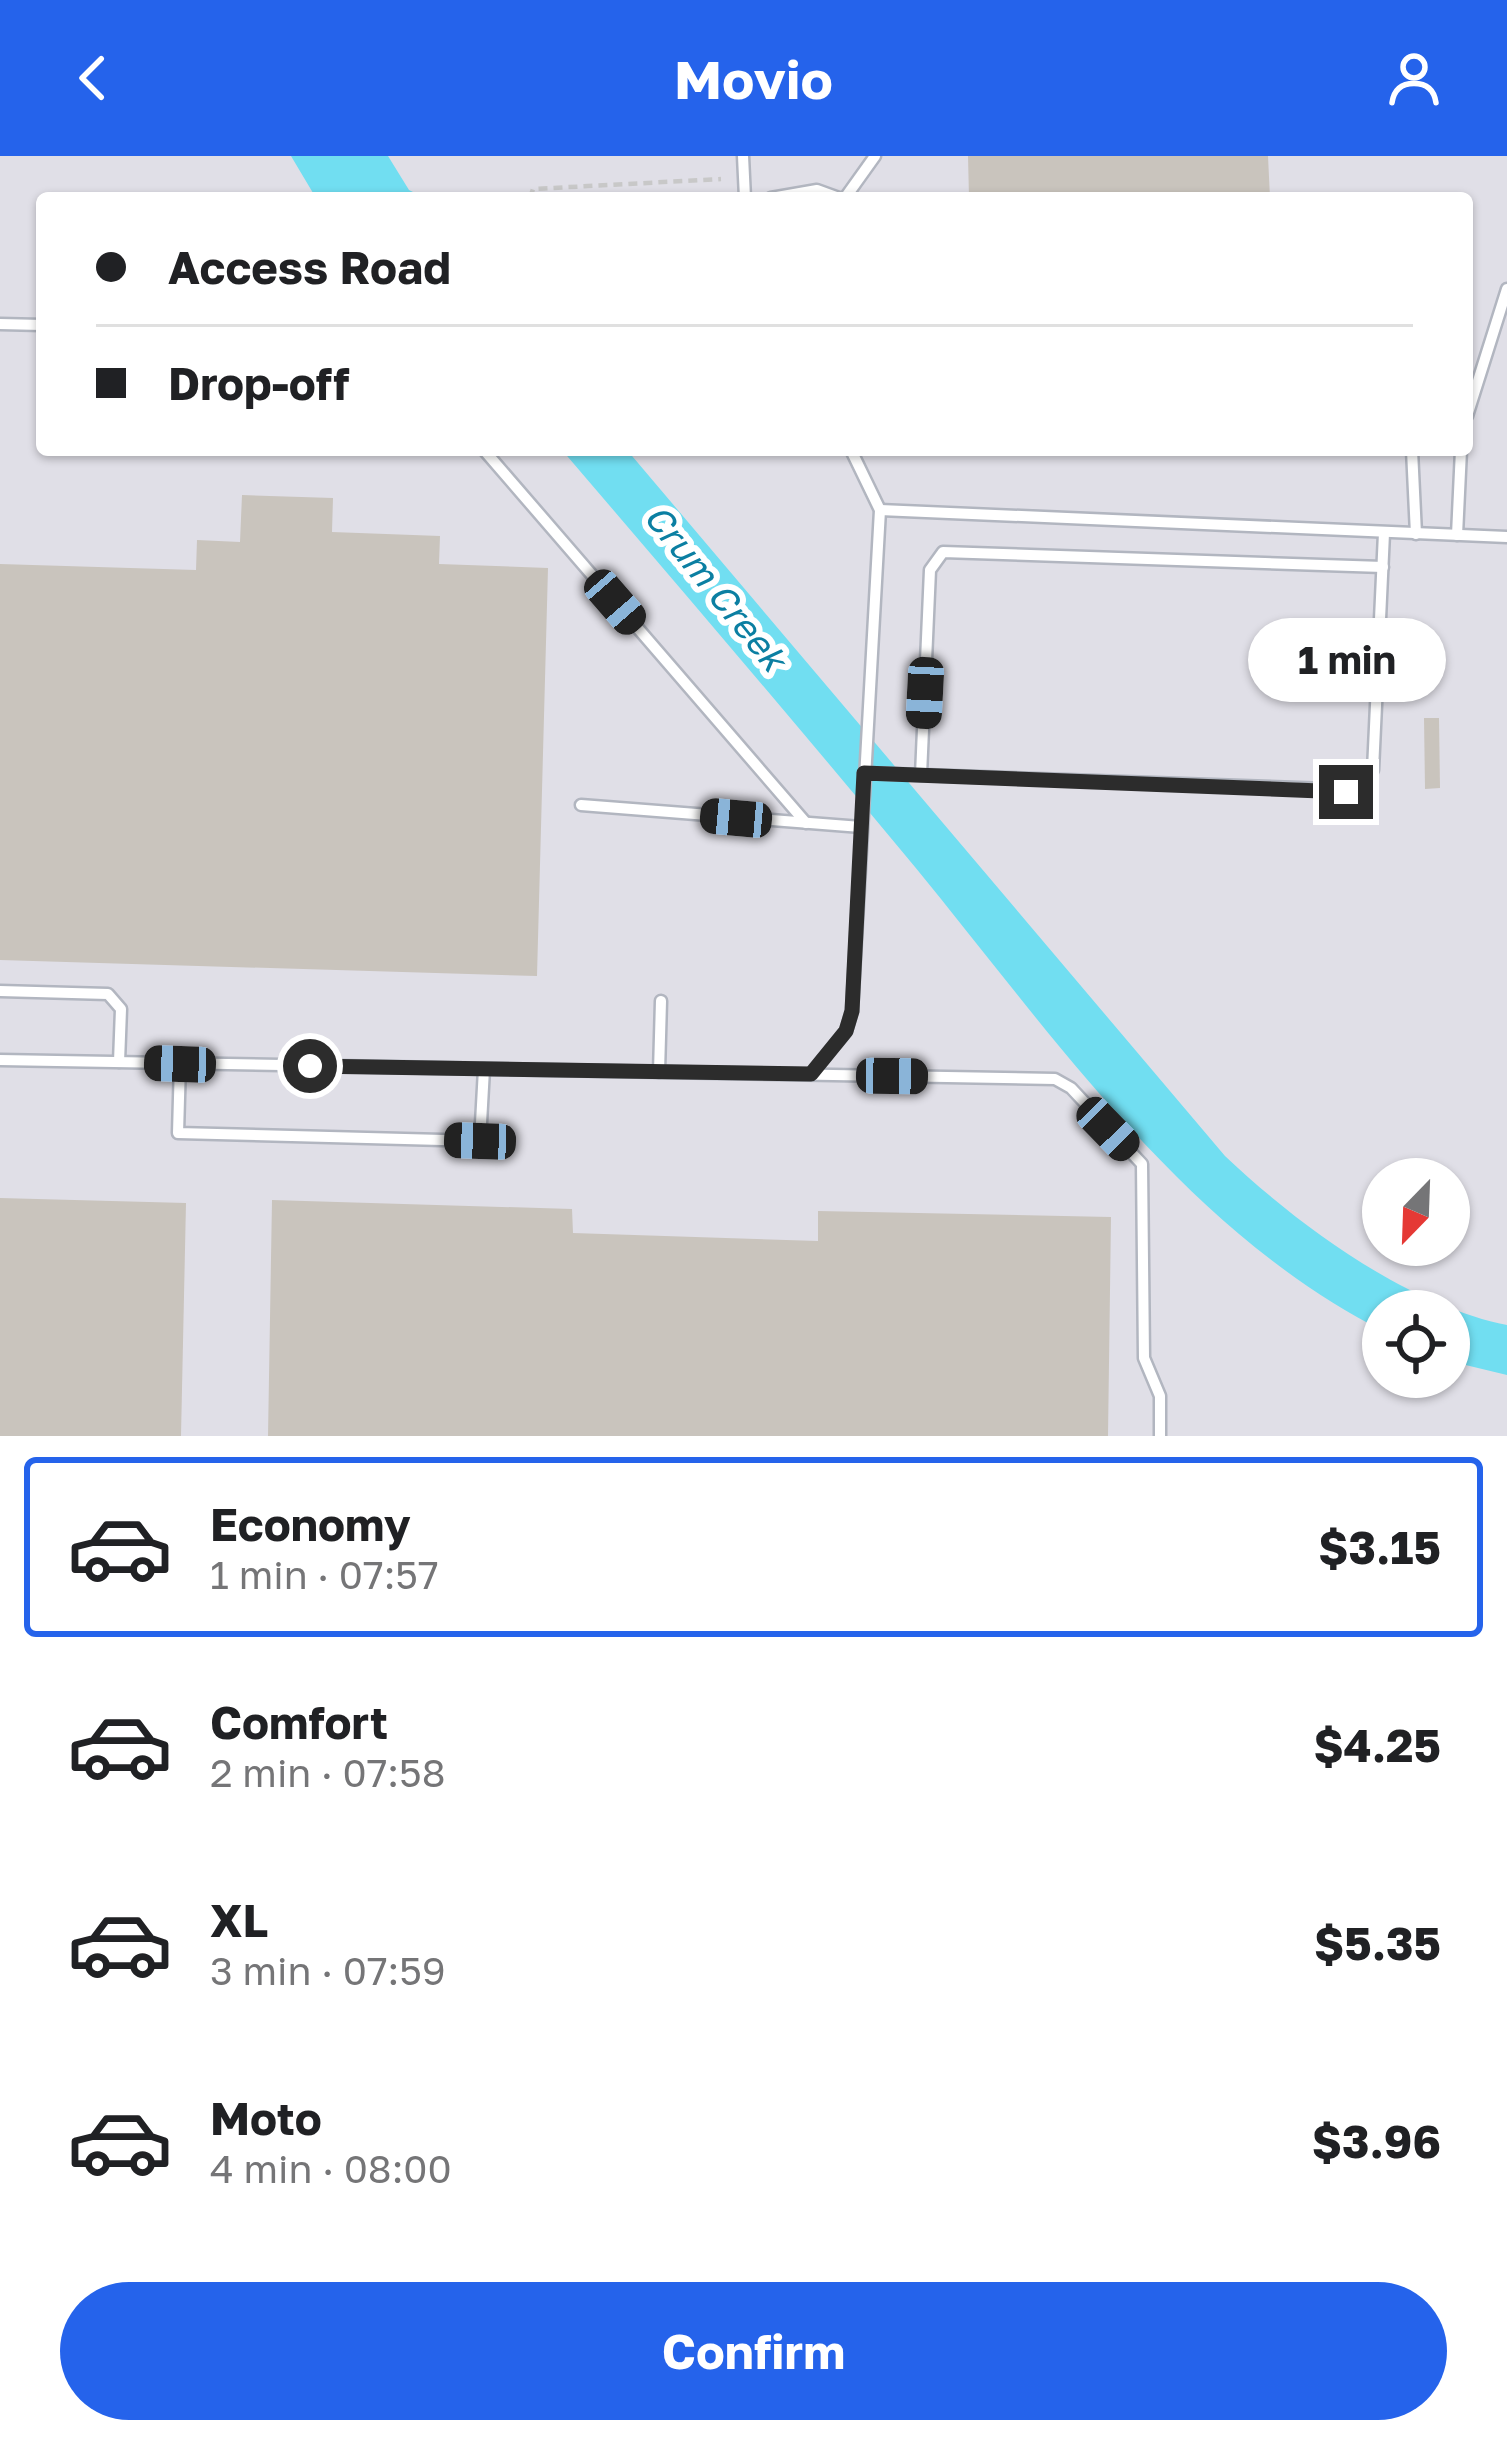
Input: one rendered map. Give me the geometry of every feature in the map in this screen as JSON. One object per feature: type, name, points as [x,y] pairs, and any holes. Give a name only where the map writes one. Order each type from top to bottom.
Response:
[{"type":"lane","points":[[743,156],[745,192]]},
{"type":"lane","points":[[847,192],[875,156]]},
{"type":"lane","points":[[1473,397],[1507,289]]},
{"type":"lane","points":[[0,325],[36,325]]},
{"type":"lane","points":[[489,456],[806,823]]},
{"type":"lane","points":[[811,1074],[846,1031],[852,1011],[880,510],[854,456]]},
{"type":"lane","points":[[1412,456],[1416,534]]},
{"type":"lane","points":[[1457,536],[1461,456]]},
{"type":"lane","points":[[880,510],[1507,537]]},
{"type":"lane","points":[[864,773],[1359,790],[1373,770],[1384,532]]},
{"type":"lane","points":[[921,775],[930,570],[943,552],[1383,567]]},
{"type":"lane","points":[[581,805],[861,827]]},
{"type":"lane","points":[[0,992],[108,994],[121,1009],[119,1062]]},
{"type":"lane","points":[[659,1072],[661,1001]]},
{"type":"lane","points":[[0,1060],[1055,1079],[1091,1109],[1142,1164],[1146,1178],[1144,1358],[1160,1396],[1160,1436]]},
{"type":"lane","points":[[180,1064],[178,1133],[480,1141],[484,1069]]},
{"type":"path","points":[[532,192],[722,179]]},
{"type":"shaded area","points":[[0,156],[1507,156],[1507,1436],[0,1436]]},
{"type":"water","points":[[291,156],[388,156],[413,192],[312,192]]},
{"type":"water","name":"Crum Creek","points":[[567,456],[632,456],[1225,1156],[1362,1266],[1411,1290],[1362,1290],[1362,1319],[1312,1289],[1246,1240],[1184,1184],[1071,1061],[871,815]]},
{"type":"water","points":[[1470,1315],[1507,1325],[1507,1375],[1470,1366]]},
{"type":"building","points":[[968,156],[1268,156],[1270,192],[969,192]]},
{"type":"building","points":[[242,495],[333,498],[332,532],[440,536],[439,564],[548,568],[537,976],[0,960],[0,564],[196,570],[197,540],[240,542]]},
{"type":"building","points":[[1424,718],[1439,718],[1440,788],[1425,789]]},
{"type":"building","points":[[0,1198],[186,1203],[181,1436],[0,1436]]},
{"type":"building","points":[[272,1200],[572,1209],[573,1233],[818,1241],[818,1211],[1111,1217],[1108,1436],[268,1436]]},
{"type":"route","points":[[310,1066],[811,1074],[846,1031],[852,1011],[864,773],[1346,792]]}]
